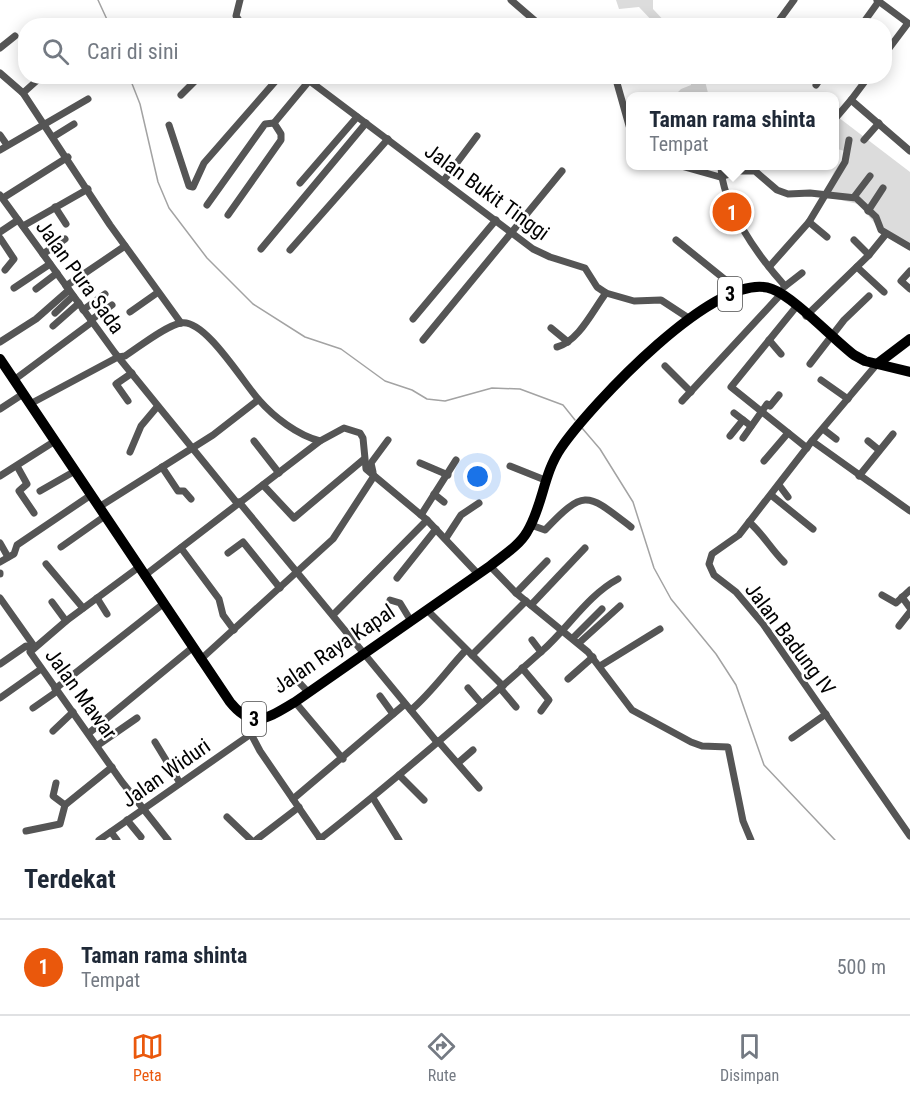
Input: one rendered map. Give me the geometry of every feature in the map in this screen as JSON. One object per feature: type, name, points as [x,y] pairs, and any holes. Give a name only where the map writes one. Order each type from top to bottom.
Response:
[{"type":"highway","name":"3","points":[[690,319],[738,290],[761,286],[781,291]]},
{"type":"highway","points":[[781,291],[806,316],[854,355],[877,364],[904,370]]},
{"type":"highway","name":"Jalan Raya Kapal","points":[[251,718],[264,719],[295,702],[490,566],[519,542],[531,525],[545,480],[555,458],[572,434],[596,405],[631,370],[690,319]]},
{"type":"highway","points":[[877,364],[910,339]]},
{"type":"highway","points":[[899,348],[895,359],[904,370]]},
{"type":"highway","name":"3","points":[[0,359],[200,660],[234,707],[251,718]]},
{"type":"street","points":[[237,18],[240,0]]},
{"type":"street","points":[[511,0],[532,18]]},
{"type":"street","points":[[781,18],[794,0]]},
{"type":"street","points":[[866,18],[878,1],[909,24],[892,46]]},
{"type":"street","points":[[0,48],[15,36]]},
{"type":"street","points":[[0,73],[23,93],[157,293],[181,323],[191,325],[213,342],[258,400],[283,421],[320,441],[344,428],[353,429],[363,438],[363,460],[366,469],[446,538],[478,574]]},
{"type":"street","points":[[23,93],[33,84]]},
{"type":"street","points":[[181,95],[192,84]]},
{"type":"street","points":[[169,125],[189,186],[193,187],[204,163],[273,84]]},
{"type":"street","points":[[207,205],[265,124],[274,123],[306,84]]},
{"type":"street","name":"Jalan Bukit Tinggi","points":[[316,84],[357,117],[541,253],[585,268],[597,287],[606,293]]},
{"type":"street","points":[[617,84],[626,115]]},
{"type":"street","points":[[839,114],[863,84]]},
{"type":"street","points":[[0,151],[88,99]]},
{"type":"street","points":[[851,100],[910,151]]},
{"type":"street","points":[[300,183],[357,117]]},
{"type":"street","points":[[228,215],[281,140],[281,134],[274,123]]},
{"type":"street","points":[[261,249],[366,123]]},
{"type":"street","points":[[864,140],[879,123]]},
{"type":"street","points":[[53,137],[74,124]]},
{"type":"street","points":[[0,135],[7,145]]},
{"type":"street","points":[[444,180],[477,136]]},
{"type":"street","points":[[290,250],[387,139]]},
{"type":"street","points":[[769,267],[809,222],[844,162],[849,140]]},
{"type":"street","points":[[1,196],[68,157]]},
{"type":"street","points":[[697,170],[720,177],[751,170]]},
{"type":"street","points":[[721,170],[720,177],[727,198],[781,291]]},
{"type":"street","points":[[762,170],[773,186],[788,194],[854,197],[877,218],[878,226],[886,234],[910,247]]},
{"type":"street","points":[[423,340],[562,171]]},
{"type":"street","points":[[854,197],[870,176]]},
{"type":"street","points":[[868,211],[883,188]]},
{"type":"street","points":[[0,232],[88,189]]},
{"type":"street","name":"Jalan Pura Sada","points":[[1,196],[118,357],[125,356],[181,323]]},
{"type":"street","points":[[55,207],[66,224]]},
{"type":"street","points":[[413,319],[496,220]]},
{"type":"street","points":[[809,222],[827,237]]},
{"type":"street","points":[[806,316],[869,255],[886,234]]},
{"type":"street","points":[[0,237],[14,259],[5,270]]},
{"type":"street","points":[[43,254],[65,239]]},
{"type":"street","points":[[676,240],[738,290]]},
{"type":"street","points":[[854,240],[869,255]]},
{"type":"street","points":[[0,342],[36,319],[125,246]]},
{"type":"street","points":[[14,288],[51,264]]},
{"type":"street","points":[[857,267],[884,292]]},
{"type":"street","points":[[910,271],[901,281],[910,289]]},
{"type":"street","points":[[36,289],[57,273]]},
{"type":"street","points":[[682,401],[781,291],[802,273]]},
{"type":"street","points":[[55,313],[70,290]]},
{"type":"street","points":[[130,312],[157,293]]},
{"type":"street","points":[[557,347],[568,342],[606,293],[634,301],[662,300],[690,319]]},
{"type":"street","points":[[53,326],[81,306],[105,294]]},
{"type":"street","points":[[810,364],[831,336],[869,296]]},
{"type":"street","points":[[14,380],[112,305]]},
{"type":"street","points":[[796,307],[730,387],[807,448]]},
{"type":"street","points":[[551,328],[568,342]]},
{"type":"street","points":[[769,340],[781,354]]},
{"type":"street","points":[[30,404],[118,357],[190,448],[297,572],[437,742],[479,788]]},
{"type":"street","name":"Jalan Badung IV","points":[[877,364],[812,441],[749,522],[731,542],[715,551],[709,560],[712,572],[736,592],[763,624],[910,836]]},
{"type":"street","points":[[665,366],[692,392]]},
{"type":"street","points":[[128,401],[116,384],[132,373]]},
{"type":"street","points":[[821,380],[848,399]]},
{"type":"street","points":[[0,409],[23,394]]},
{"type":"street","points":[[743,438],[761,411],[767,404],[770,406],[779,395]]},
{"type":"street","points":[[61,548],[102,512],[162,467],[213,435],[258,400]]},
{"type":"street","points":[[130,452],[141,426],[157,407]]},
{"type":"street","points":[[734,413],[751,426]]},
{"type":"street","points":[[730,436],[743,420]]},
{"type":"street","points":[[823,429],[836,439]]},
{"type":"street","points":[[764,461],[788,433]]},
{"type":"street","points":[[859,476],[893,434]]},
{"type":"street","points":[[200,660],[336,535],[376,478],[381,477],[369,466],[388,440]]},
{"type":"street","points":[[1,473],[17,466],[55,441]]},
{"type":"street","points":[[254,441],[279,473]]},
{"type":"street","name":"Jalan Mawar","points":[[168,840],[142,810],[30,652],[97,598],[181,548],[320,441]]},
{"type":"street","points":[[812,441],[910,511]]},
{"type":"street","points":[[868,441],[879,450]]},
{"type":"street","points":[[263,485],[294,518],[363,460]]},
{"type":"street","points":[[333,615],[366,584],[424,518],[435,494],[456,460]]},
{"type":"street","points":[[420,463],[448,475]]},
{"type":"street","points":[[17,466],[27,484],[19,490],[34,513]]},
{"type":"street","points":[[510,466],[545,480]]},
{"type":"street","points":[[162,467],[176,489],[184,491],[191,499]]},
{"type":"street","points":[[40,491],[75,471]]},
{"type":"street","points":[[779,485],[788,497]]},
{"type":"street","points":[[435,494],[444,502]]},
{"type":"street","points":[[0,562],[14,554],[17,545],[91,495]]},
{"type":"street","points":[[771,495],[813,529]]},
{"type":"street","points":[[531,525],[544,530],[569,505],[577,500],[589,499],[604,506],[631,527]]},
{"type":"street","points":[[446,538],[461,515],[479,503]]},
{"type":"street","points":[[749,522],[784,562]]},
{"type":"street","points":[[397,578],[436,530]]},
{"type":"street","points":[[228,553],[243,542],[280,588]]},
{"type":"street","points":[[0,543],[8,557]]},
{"type":"street","points":[[181,548],[219,599],[224,615],[234,630]]},
{"type":"street","points":[[411,710],[432,691],[453,663],[469,653],[528,603],[585,548]]},
{"type":"street","points":[[516,593],[548,561]]},
{"type":"street","points":[[46,564],[62,579],[83,608]]},
{"type":"street","points":[[490,566],[516,593],[565,631],[593,657],[625,705],[659,727],[702,746],[728,747],[743,821],[751,840]]},
{"type":"street","points":[[251,718],[251,734],[318,839],[373,798],[565,631],[600,590],[618,579]]},
{"type":"street","points":[[882,595],[896,603],[905,594],[910,610],[898,626]]},
{"type":"street","points":[[0,598],[33,648]]},
{"type":"street","points":[[97,598],[107,614]]},
{"type":"street","points":[[390,600],[400,603],[411,621]]},
{"type":"street","points":[[52,602],[66,621]]},
{"type":"street","points":[[33,708],[163,604]]},
{"type":"street","points":[[579,643],[620,606]]},
{"type":"street","points":[[573,638],[602,609]]},
{"type":"street","points":[[427,610],[501,687],[516,707]]},
{"type":"street","points":[[600,666],[660,629]]},
{"type":"street","points":[[532,640],[541,652]]},
{"type":"street","points":[[0,664],[26,646],[33,648]]},
{"type":"street","points":[[89,733],[192,648]]},
{"type":"street","points":[[568,679],[593,657]]},
{"type":"street","points":[[522,668],[549,700],[541,711]]},
{"type":"street","points":[[0,698],[41,669]]},
{"type":"street","points":[[281,688],[296,679],[308,692]]},
{"type":"street","points":[[468,688],[481,704]]},
{"type":"street","points":[[380,696],[393,714]]},
{"type":"street","points":[[295,702],[343,759]]},
{"type":"street","points":[[293,799],[343,759],[405,704]]},
{"type":"street","points":[[53,731],[73,712]]},
{"type":"street","points":[[792,738],[826,714]]},
{"type":"street","points":[[98,745],[137,718]]},
{"type":"street","name":"Jalan Widuri","points":[[99,840],[251,734]]},
{"type":"street","points":[[155,742],[180,783]]},
{"type":"street","points":[[458,763],[473,750]]},
{"type":"street","points":[[26,831],[60,824],[65,805],[112,767]]},
{"type":"street","points":[[399,775],[424,800]]},
{"type":"street","points":[[56,783],[53,795],[65,805]]},
{"type":"street","points":[[373,798],[399,840]]},
{"type":"street","points":[[256,840],[299,807]]},
{"type":"street","points":[[227,817],[251,840]]},
{"type":"street","points":[[127,820],[141,837]]},
{"type":"street","points":[[111,832],[117,840]]},
{"type":"shaded area","points":[[616,0],[653,0],[653,9],[661,18],[649,18],[639,7],[619,9]]},
{"type":"shaded area","points":[[706,84],[708,92],[678,92],[691,85]]},
{"type":"shaded area","points":[[839,118],[910,172],[910,246],[878,227],[858,204],[823,196],[834,172],[839,170],[839,165],[848,152],[839,149]]},
{"type":"waterway","points":[[98,0],[106,18]]},
{"type":"waterway","points":[[132,84],[140,104],[158,182],[169,208],[207,258],[253,304],[305,337],[341,349],[385,381],[412,390],[427,399],[445,401],[492,388],[520,389],[563,405],[575,420]]},
{"type":"waterway","points":[[582,428],[600,449],[633,502],[654,568],[671,599],[716,654],[736,685],[764,765],[835,840]]},
{"type":"place","name":"Taman rama shinta","points":[[732,212]]}]
